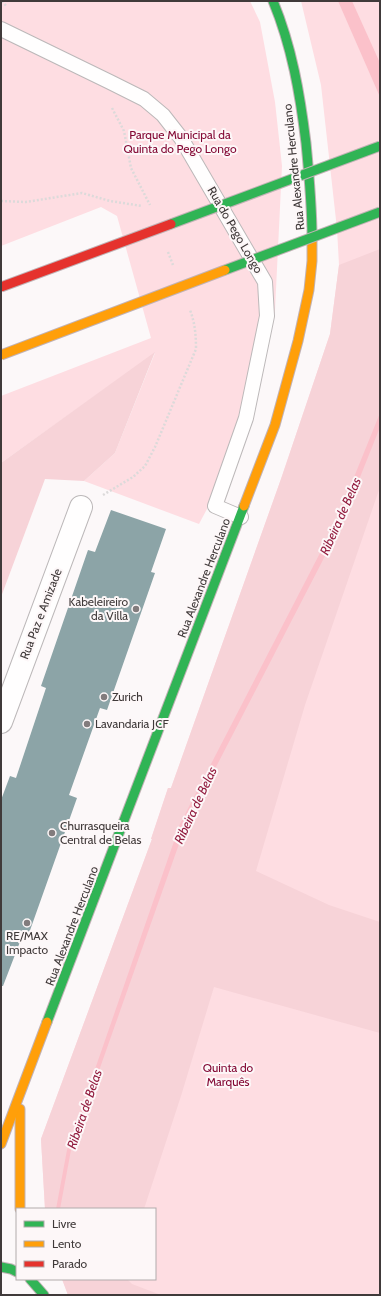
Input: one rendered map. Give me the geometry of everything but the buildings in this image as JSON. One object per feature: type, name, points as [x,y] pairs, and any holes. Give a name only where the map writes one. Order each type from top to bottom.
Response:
[{"type":"main road","name":"Rua Alexandre Herculano","points":[[1,1144],[275,425],[309,291],[312,260],[313,216],[305,130],[290,53],[273,1]]},
{"type":"main road","points":[[1,287],[380,146]]},
{"type":"main road","points":[[1,355],[380,212]]},
{"type":"main road","points":[[20,1093],[20,1208]]},
{"type":"main road","points":[[1,1266],[11,1268],[16,1271]]},
{"type":"main road","points":[[31,1280],[44,1295]]},
{"type":"main road","points":[[38,1280],[44,1295]]},
{"type":"street","name":"Rua Paz e Amizade","points":[[1,722],[81,507]]},
{"type":"lane","name":"Rua do Pego Longo","points":[[1,29],[144,99],[163,115],[188,150],[265,282],[266,316],[246,418],[215,506],[241,516]]},
{"type":"path","points":[[1,201],[26,202],[82,193],[110,201],[151,208]]},
{"type":"green space","name":"Parque Municipal da Quinta do Pego Longo","points":[[1,1],[250,1],[260,22],[275,102],[282,166],[275,310],[249,430],[199,524],[84,481],[115,453],[155,353],[1,463],[1,396],[151,338],[117,216],[101,207],[1,246]]},
{"type":"green space","name":"Quinta do Marquês","points":[[301,1],[380,1],[380,1295],[68,1295],[62,1280],[156,1280],[156,1208],[45,1208],[41,1139],[152,839],[168,788],[171,788],[281,479],[330,334],[339,265],[337,229],[321,85]]},
{"type":"shaded area","points":[[380,249],[380,487],[305,705],[256,871],[329,905],[380,922],[380,1033],[214,987],[181,1096],[144,1208],[45,1208],[41,1139],[152,839],[168,788],[171,788],[281,479],[330,334],[339,265]]},
{"type":"shaded area","points":[[155,352],[115,453],[84,481],[45,479],[1,597],[1,463]]},
{"type":"shaded area","points":[[62,1280],[128,1280],[132,1284],[161,1295],[68,1295]]},
{"type":"water","points":[[338,1],[352,1],[380,63],[380,97]]},
{"type":"water","name":"Ribeira de Belas","points":[[380,413],[380,427],[341,525],[185,827],[71,1150],[60,1208],[56,1208],[67,1150],[180,824],[335,524]]},
{"type":"traffic: fast","points":[[273,1],[280,18],[290,53],[301,107],[309,178],[312,237]]},
{"type":"traffic: fast","points":[[171,224],[380,146]]},
{"type":"traffic: fast","points":[[225,270],[380,212]]},
{"type":"traffic: fast","points":[[47,1022],[244,506]]},
{"type":"traffic: fast","points":[[1,1267],[16,1272]]},
{"type":"traffic: fast","points":[[31,1280],[44,1295]]},
{"type":"traffic: slow","points":[[244,506],[275,425],[298,341],[309,290],[312,261],[312,237]]},
{"type":"traffic: slow","points":[[1,355],[225,270]]},
{"type":"traffic: slow","points":[[1,1144],[47,1022]]},
{"type":"traffic: slow","points":[[20,1109],[20,1208]]},
{"type":"traffic: jam","points":[[1,287],[171,224]]},
{"type":"place","name":"Kabeleireiro da Villa","points":[[136,609]]},
{"type":"place","name":"Zurich","points":[[104,697]]},
{"type":"place","name":"Lavandaria JCF","points":[[87,724]]},
{"type":"place","name":"Churrasqueira Central de Belas","points":[[52,833]]},
{"type":"place","name":"RE/MAX Impacto","points":[[27,923]]}]
